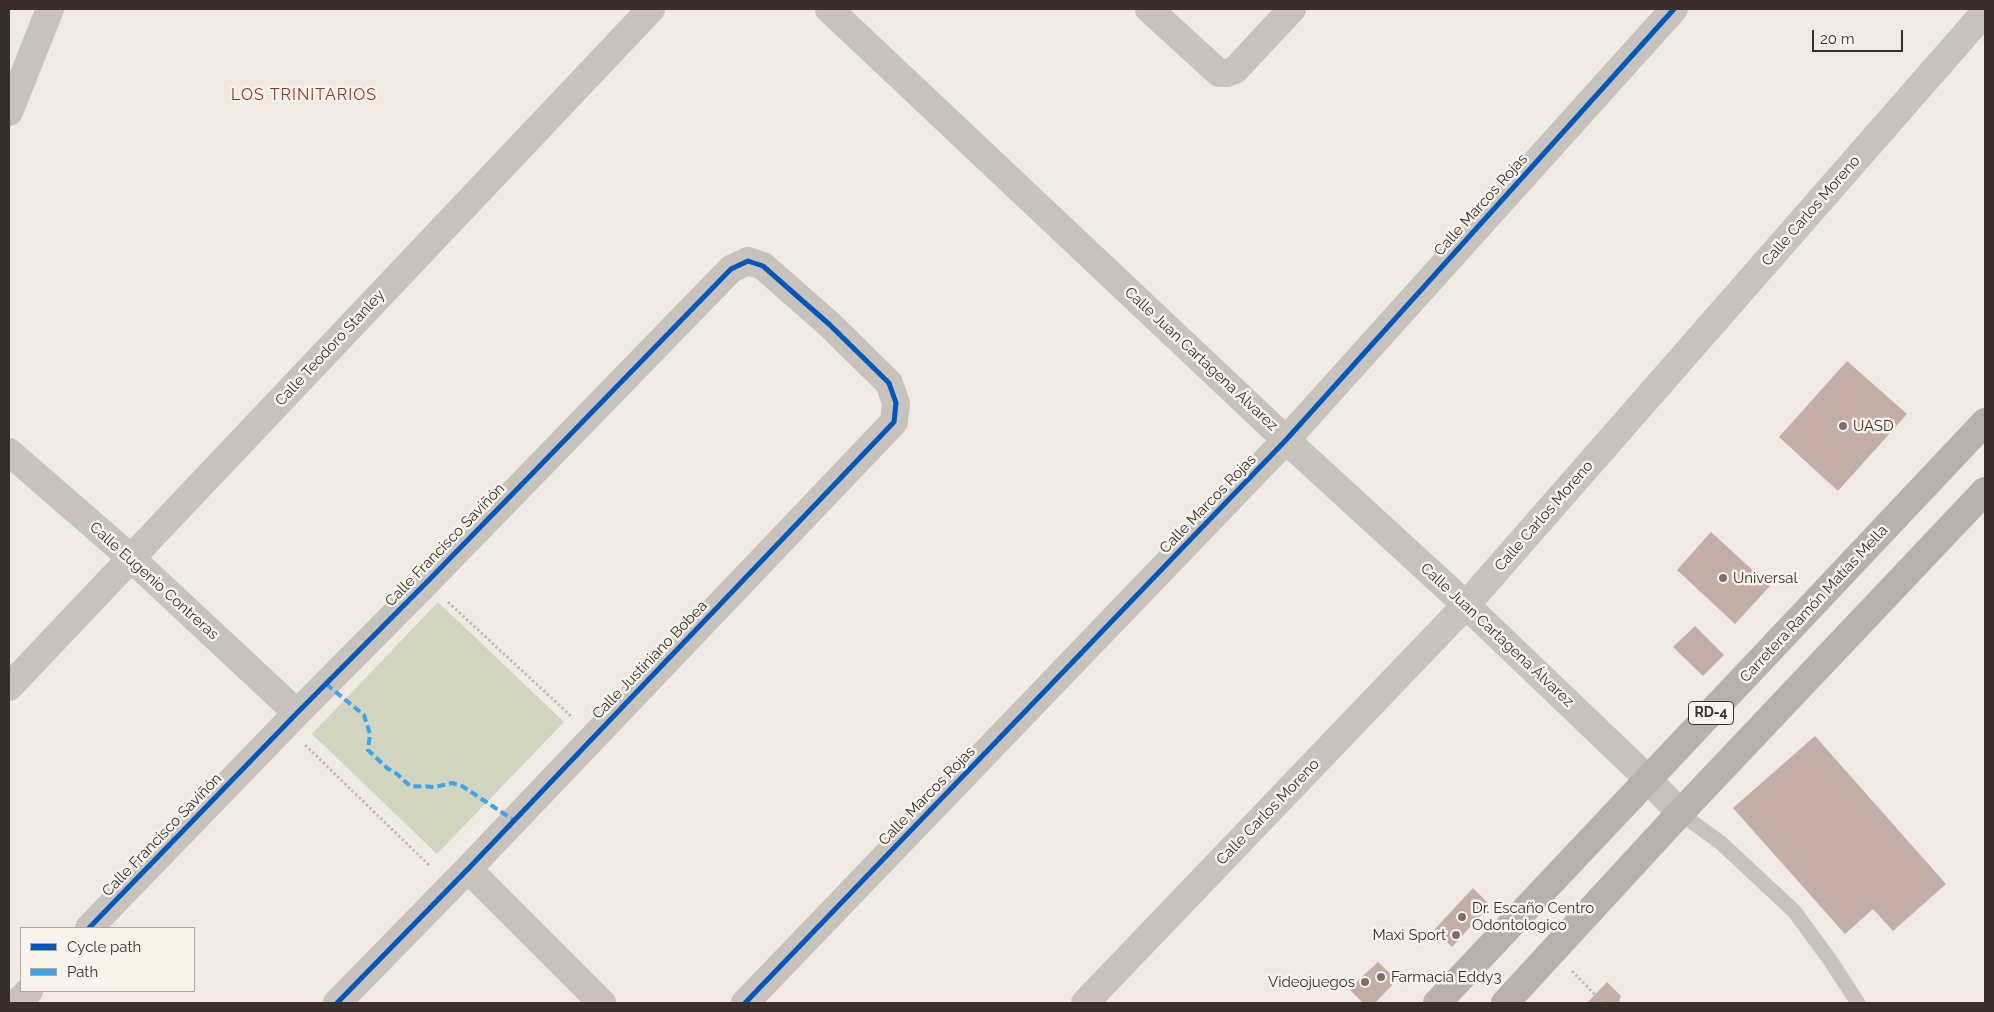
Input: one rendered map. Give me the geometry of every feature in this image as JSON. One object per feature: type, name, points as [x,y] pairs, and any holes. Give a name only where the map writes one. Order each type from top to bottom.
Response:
[{"type":"main road","name":"Carretera Ramón Matías Mella","points":[[1437,1003],[1985,422]]},
{"type":"main road","name":"RD-4","points":[[1505,1003],[1985,490]]},
{"type":"street","points":[[9,112],[50,9]]},
{"type":"street","name":"Calle Teodoro Stanley","points":[[9,687],[651,9]]},
{"type":"street","name":"Calle Juan Cartagena Álvarez","points":[[829,9],[1286,440],[1466,605],[1648,779],[1680,814]]},
{"type":"street","points":[[1149,9],[1219,73],[1227,73],[1235,70],[1292,9]]},
{"type":"street","name":"Calle Marcos Rojas","points":[[745,1003],[1286,440],[1674,9]]},
{"type":"street","name":"Calle Carlos Moreno","points":[[1085,1003],[1466,605],[1985,12]]},
{"type":"street","name":"Calle Francisco Saviñón","points":[[90,927],[731,269],[748,261],[763,266],[830,325]]},
{"type":"street","name":"Calle Justiniano Bobea","points":[[337,1003],[459,878],[894,422],[896,403],[889,383],[830,325]]},
{"type":"street","name":"Calle Eugenio Contreras","points":[[9,452],[132,558],[291,719]]},
{"type":"street","points":[[459,878],[602,1003]]},
{"type":"street","points":[[17,1003],[28,992]]},
{"type":"lane","points":[[1680,814],[1721,843],[1794,911],[1830,960],[1858,1003]]},
{"type":"path","points":[[426,582],[594,737]]},
{"type":"path","points":[[291,719],[459,878]]},
{"type":"path","points":[[1552,952],[1603,1003]]},
{"type":"green space","points":[[438,602],[564,722],[437,854],[312,734]]},
{"type":"building","name":"UASD","points":[[1847,361],[1907,414],[1838,491],[1779,437]]},
{"type":"building","name":"Universal","points":[[1711,532],[1770,586],[1735,624],[1677,570]]},
{"type":"building","points":[[1695,626],[1724,655],[1703,676],[1673,647]]},
{"type":"building","points":[[1815,736],[1946,884],[1893,931],[1873,909],[1845,934],[1733,808]]},
{"type":"building","name":"Dr. Escaño Centro Odontologico","points":[[1473,888],[1490,905],[1452,947],[1434,930]]},
{"type":"building","points":[[1378,962],[1397,980],[1375,1003],[1363,1003],[1349,989]]},
{"type":"building","points":[[1607,982],[1621,996],[1619,1001],[1622,1003],[1587,1003]]},
{"type":"marked path","points":[[326,684],[364,715],[370,734],[368,750],[410,786],[435,787],[452,783],[462,786],[515,821]]},
{"type":"cycle path","points":[[745,1003],[1286,440],[1674,9]]},
{"type":"cycle path","points":[[90,927],[731,269],[748,261],[763,266],[830,325],[889,383],[896,403],[894,422],[468,869],[337,1003]]},
{"type":"place","name":"UASD","points":[[1843,426]]},
{"type":"place","name":"Universal","points":[[1723,578]]},
{"type":"place","name":"Dr. Escaño Centro Odontologico","points":[[1462,917]]},
{"type":"place","name":"Maxi Sport","points":[[1456,935]]},
{"type":"place","name":"Farmacia Eddy3","points":[[1381,977]]},
{"type":"place","name":"Videojuegos","points":[[1365,982]]},
{"type":"district","name":"LOS TRINITARIOS","points":[[304,95]]}]
